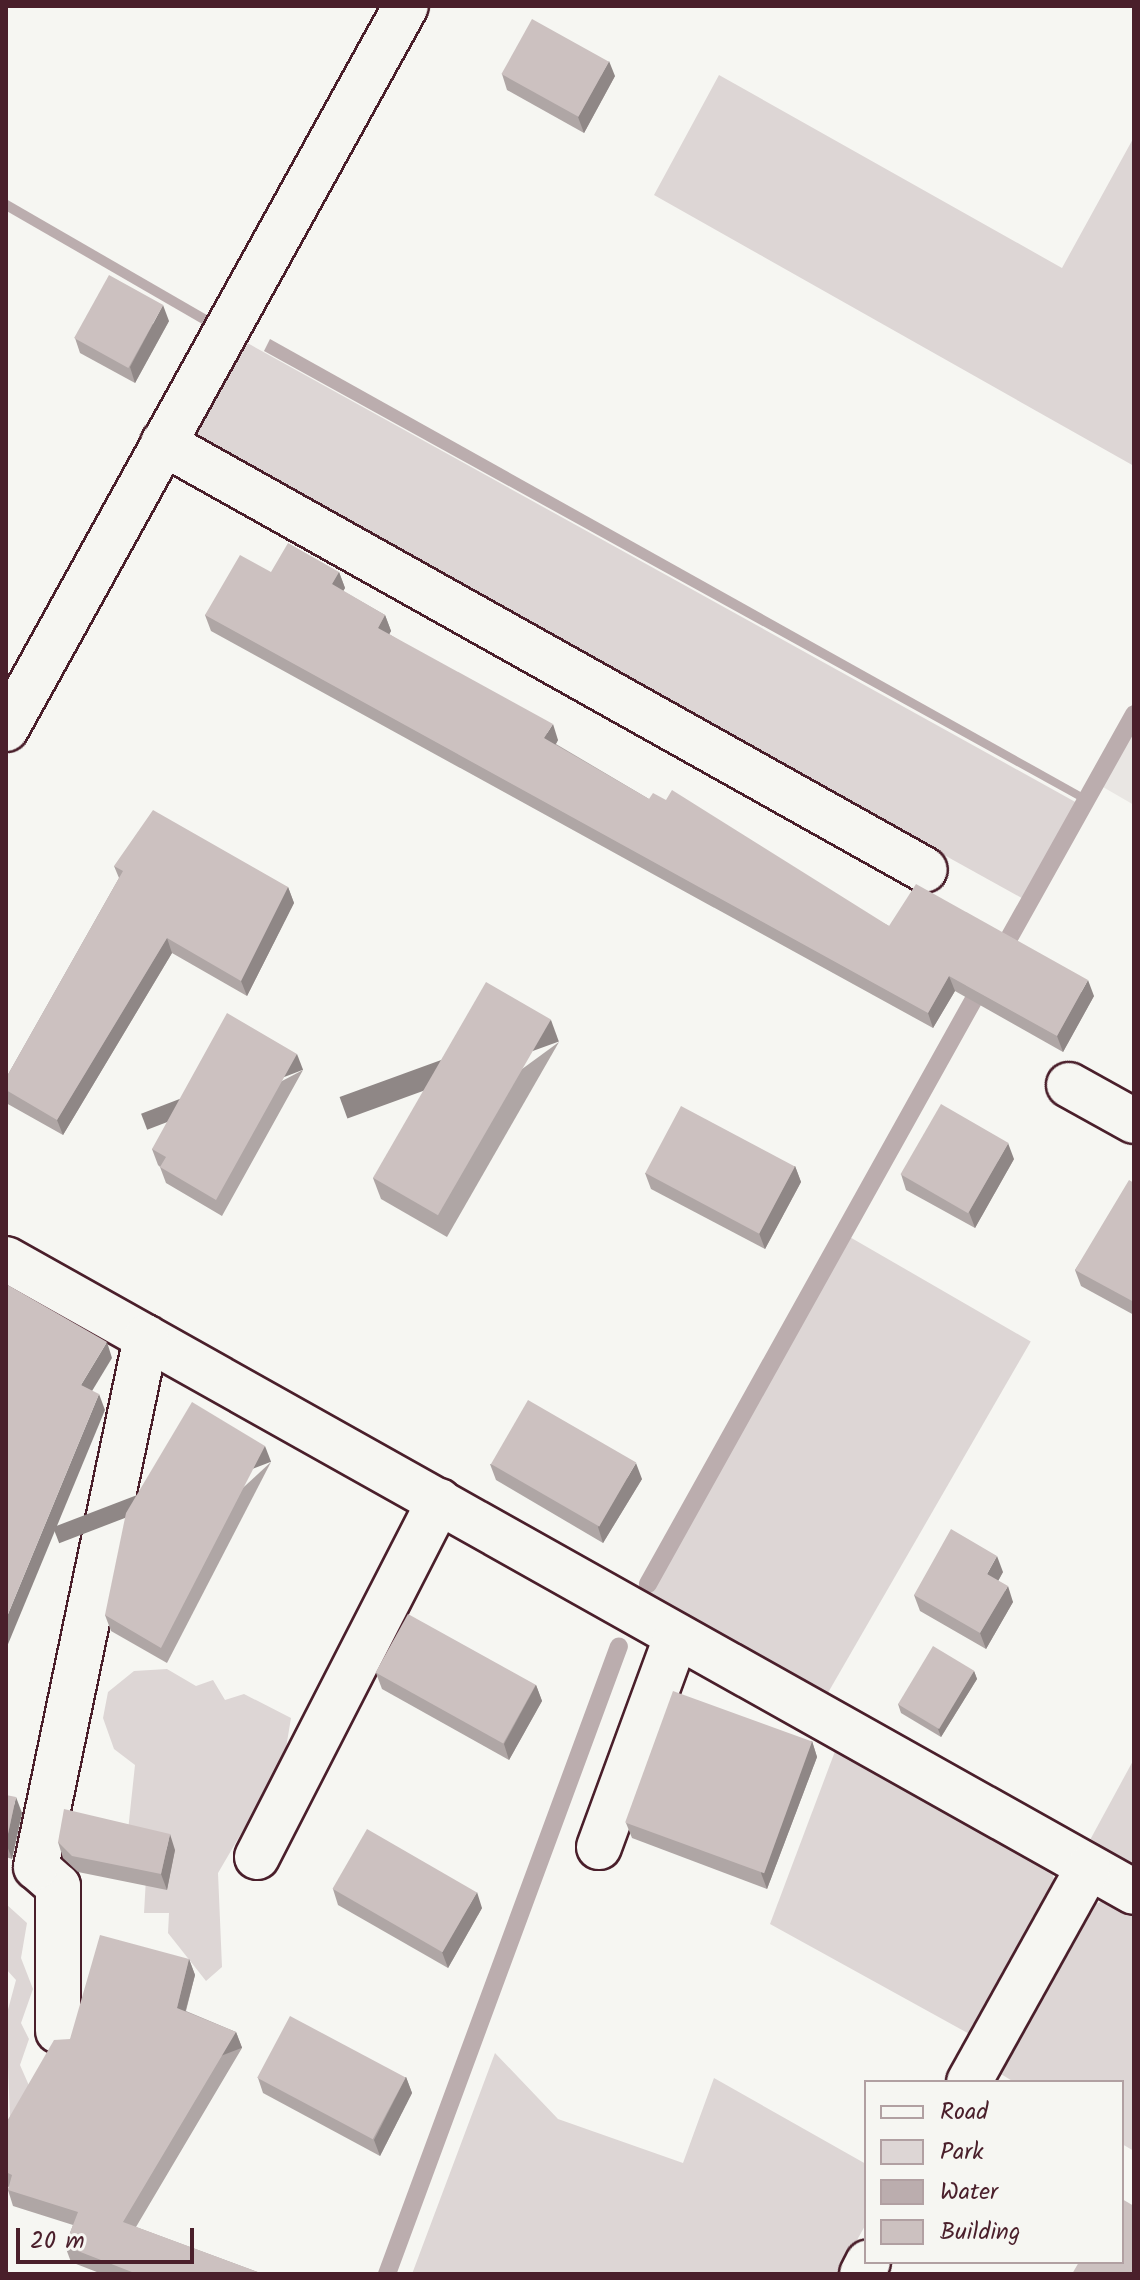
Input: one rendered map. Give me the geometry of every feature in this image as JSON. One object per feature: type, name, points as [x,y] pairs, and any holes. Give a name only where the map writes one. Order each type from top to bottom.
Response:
[{"type":"street","points":[[6,729],[20,670],[163,443],[406,6]]},
{"type":"street","points":[[163,443],[925,870]]},
{"type":"street","points":[[1069,1085],[1134,1121]]},
{"type":"street","points":[[6,1259],[439,1501],[676,1638],[1134,1892]]},
{"type":"street","points":[[58,2031],[58,1886],[36,1867],[146,1337]]},
{"type":"street","points":[[257,1857],[439,1501]]},
{"type":"street","points":[[599,1847],[676,1638]]},
{"type":"street","points":[[970,2080],[1088,1868]]},
{"type":"shaded area","points":[[1134,730],[1134,805],[1103,787]]},
{"type":"green space","points":[[719,75],[1062,268],[1134,137],[1134,466],[654,195]]},
{"type":"green space","points":[[242,340],[1081,805],[1027,901],[189,436]]},
{"type":"green space","points":[[848,1236],[1031,1341],[823,1701],[640,1595]]},
{"type":"green space","points":[[167,1669],[196,1686],[213,1680],[225,1700],[244,1694],[291,1718],[284,1760],[218,1873],[222,1967],[206,1981],[168,1933],[169,1913],[144,1913],[146,1878],[127,1840],[135,1765],[114,1749],[103,1718],[108,1692],[134,1671]]},
{"type":"green space","points":[[837,1746],[1051,1864],[1055,1886],[973,2036],[770,1924]]},
{"type":"green space","points":[[1134,1759],[1134,1864],[1090,1840]]},
{"type":"green space","points":[[1109,1898],[1134,1912],[1134,2151],[1124,2145],[1124,2080],[1011,2080],[996,2071],[1089,1907]]},
{"type":"green space","points":[[6,1904],[27,1923],[21,1958],[33,1989],[21,2023],[29,2039],[20,2065],[34,2097],[10,2117],[6,2017],[16,1980],[6,1969]]},
{"type":"green space","points":[[495,2053],[558,2119],[683,2163],[714,2078],[864,2163],[864,2228],[838,2274],[412,2274]]},
{"type":"water","points":[[6,199],[209,316],[204,325],[6,211]]},
{"type":"water","points":[[270,339],[1086,795],[1082,802],[264,351]]},
{"type":"building","points":[[532,19],[609,62],[578,117],[501,74]]},
{"type":"building","points":[[109,275],[163,305],[128,368],[74,338]]},
{"type":"building","points":[[288,543],[339,572],[332,584],[385,615],[378,628],[553,724],[544,738],[649,799],[653,793],[666,800],[672,790],[889,926],[916,884],[1088,980],[1057,1036],[949,976],[928,1013],[205,615],[240,555],[271,572]]},
{"type":"building","points":[[153,810],[288,887],[241,981],[167,938],[57,1120],[6,1090],[6,1078],[123,871],[114,866]]},
{"type":"building","points":[[486,982],[551,1020],[438,1215],[373,1178]]},
{"type":"building","points":[[227,1013],[297,1054],[216,1200],[160,1167],[166,1157],[152,1149]]},
{"type":"building","points":[[941,1104],[1009,1143],[968,1213],[900,1174]]},
{"type":"building","points":[[681,1106],[795,1167],[759,1234],[645,1173]]},
{"type":"building","points":[[1129,1180],[1134,1183],[1134,1302],[1075,1270]]},
{"type":"building","points":[[6,1284],[107,1342],[81,1385],[99,1394],[6,1619]]},
{"type":"building","points":[[528,1400],[636,1462],[599,1527],[491,1464]]},
{"type":"building","points":[[192,1402],[265,1446],[161,1648],[105,1615],[126,1513]]},
{"type":"building","points":[[951,1529],[997,1556],[987,1574],[1008,1586],[980,1633],[914,1595]]},
{"type":"building","points":[[408,1614],[536,1685],[503,1743],[376,1673]]},
{"type":"building","points":[[933,1646],[974,1671],[939,1729],[898,1704]]},
{"type":"building","points":[[673,1691],[812,1742],[764,1873],[625,1823]]},
{"type":"building","points":[[6,1795],[16,1797],[6,1843]]},
{"type":"building","points":[[64,1809],[170,1834],[161,1874],[72,1856],[58,1842]]},
{"type":"building","points":[[367,1829],[477,1892],[442,1952],[332,1889]]},
{"type":"building","points":[[100,1935],[189,1959],[177,2008],[236,2032],[123,2222],[263,2274],[137,2274],[65,2246],[78,2212],[8,2190],[12,2175],[6,2172],[6,2123],[54,2040],[70,2039]]},
{"type":"building","points":[[290,2016],[406,2078],[373,2139],[257,2078]]},
{"type":"building","points":[[1124,2200],[1134,2206],[1134,2274],[1072,2274],[1078,2264],[1124,2264]]},
{"type":"waterway","points":[[999,956],[1134,714]]},
{"type":"waterway","points":[[648,1584],[984,981]]},
{"type":"waterway","points":[[387,2274],[619,1646]]}]
